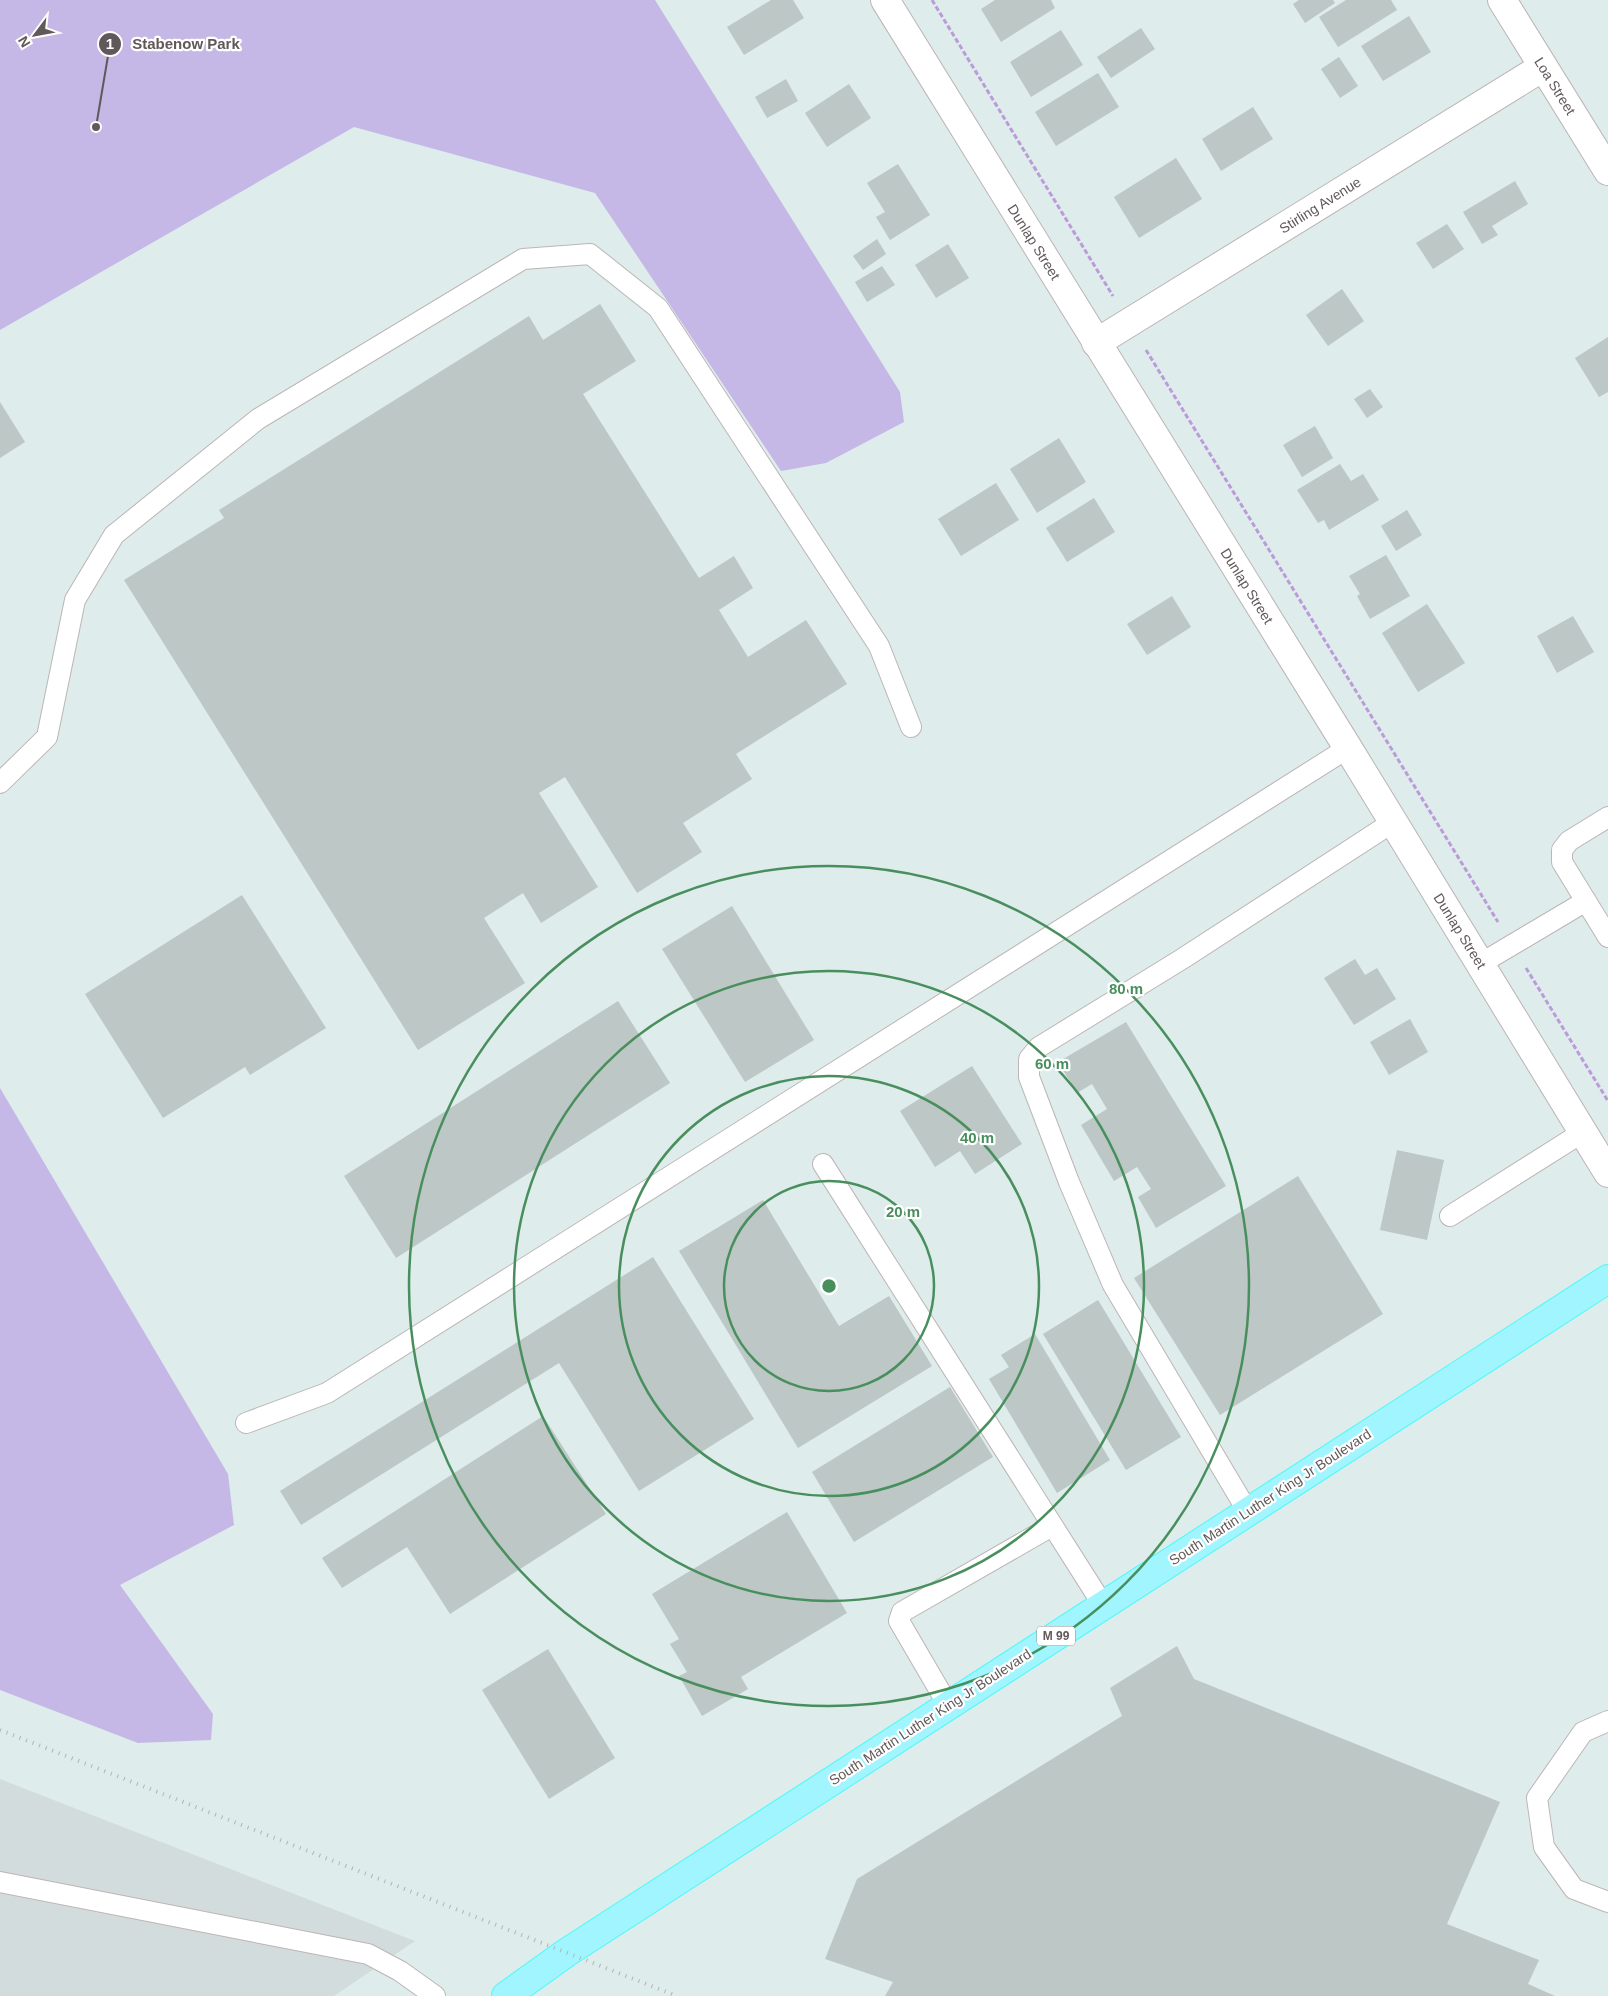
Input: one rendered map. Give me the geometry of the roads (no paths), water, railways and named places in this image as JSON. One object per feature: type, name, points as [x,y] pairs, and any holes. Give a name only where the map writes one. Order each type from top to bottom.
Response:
[{"type":"main road","name":"South Martin Luther King Jr Boulevard","points":[[506,1996],[566,1952],[1608,1279]]},
{"type":"street","name":"Dunlap Street","points":[[885,0],[1348,748],[1608,1174]]},
{"type":"street","name":"Loa Street","points":[[1502,0],[1608,171]]},
{"type":"street","name":"Stirling Avenue","points":[[1096,343],[1543,67]]},
{"type":"lane","points":[[0,783],[46,737],[75,600],[114,535],[258,419],[522,259],[590,254],[658,308],[879,646],[911,727]]},
{"type":"lane","points":[[246,1423],[327,1393],[1348,748]]},
{"type":"lane","points":[[1608,817],[1569,841],[1562,850],[1562,862],[1608,937]]},
{"type":"lane","points":[[1248,1512],[1113,1285],[1069,1182],[1046,1121],[1030,1077],[1029,1059],[1038,1047],[1182,958],[1393,822]]},
{"type":"lane","points":[[1480,964],[1586,901]]},
{"type":"lane","points":[[1450,1216],[1583,1132]]},
{"type":"lane","points":[[823,1164],[1103,1605]]},
{"type":"lane","points":[[948,1705],[899,1621],[902,1612],[1052,1526]]},
{"type":"lane","points":[[1608,1722],[1583,1732],[1537,1798],[1544,1848],[1574,1889],[1608,1902]]},
{"type":"lane","points":[[0,1882],[368,1954],[400,1971],[434,1996]]},
{"type":"railway","points":[[0,1730],[677,1996]]},
{"type":"place","name":"Stabenow Park","points":[[96,127]]}]
